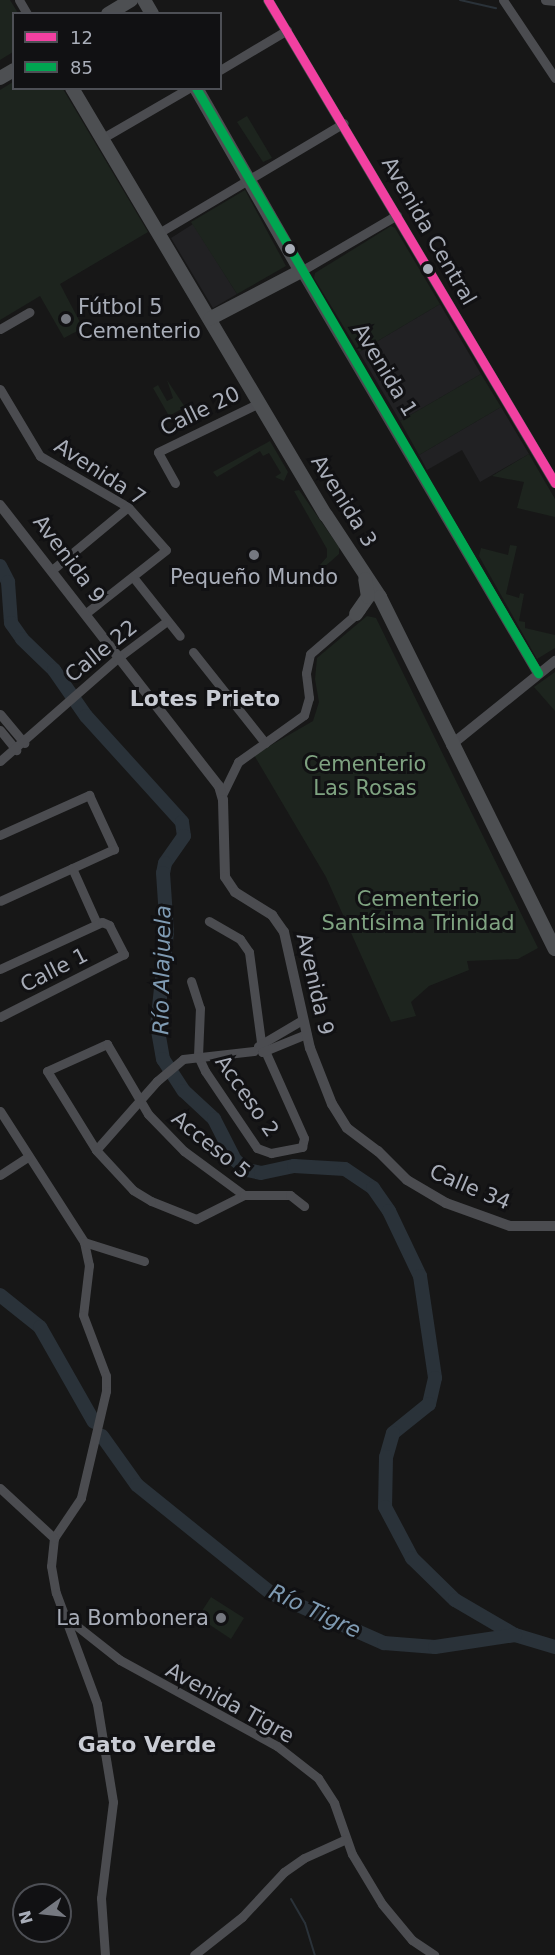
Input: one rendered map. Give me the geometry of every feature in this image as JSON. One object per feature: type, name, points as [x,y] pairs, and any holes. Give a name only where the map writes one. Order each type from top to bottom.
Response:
[{"type":"main road","points":[[111,12],[131,0]]},
{"type":"main road","name":"Avenida 3","points":[[73,90],[157,234],[212,318],[259,403],[380,597],[395,624],[451,746],[555,949]]},
{"type":"main road","name":"Avenida 1","points":[[197,90],[301,271]]},
{"type":"main road","points":[[212,318],[301,271]]},
{"type":"main road","points":[[356,614],[369,594],[362,568]]},
{"type":"main road","points":[[356,614],[380,611],[395,624]]},
{"type":"street","name":"Avenida Central","points":[[268,0],[344,123],[555,483]]},
{"type":"street","points":[[503,0],[555,78]]},
{"type":"street","points":[[545,0],[555,1]]},
{"type":"street","points":[[222,69],[287,30]]},
{"type":"street","points":[[101,139],[186,90]]},
{"type":"street","points":[[157,234],[344,123]]},
{"type":"street","points":[[301,271],[397,215]]},
{"type":"street","name":"Avenida 1","points":[[301,271],[538,673]]},
{"type":"street","points":[[0,329],[29,312]]},
{"type":"street","name":"Avenida 7","points":[[0,389],[40,456],[128,507],[166,550],[133,577]]},
{"type":"street","name":"Calle 20","points":[[175,483],[158,452],[259,403]]},
{"type":"street","name":"Avenida 9","points":[[0,505],[212,775],[222,795],[225,877],[235,892],[279,923],[287,942],[306,1034],[342,1122],[406,1180]]},
{"type":"street","points":[[52,570],[128,507]]},
{"type":"street","points":[[86,614],[133,577],[180,636]]},
{"type":"street","points":[[222,795],[230,774],[242,759],[304,715],[308,707],[306,673],[310,654],[356,614],[380,597]]},
{"type":"street","name":"Calle 22","points":[[0,761],[16,750],[119,657],[167,621]]},
{"type":"street","points":[[193,652],[265,743]]},
{"type":"street","points":[[451,746],[555,661]]},
{"type":"street","points":[[0,714],[24,743]]},
{"type":"street","points":[[0,730],[16,750]]},
{"type":"street","points":[[212,775],[222,779],[230,774]]},
{"type":"street","points":[[0,835],[89,795],[114,849],[0,901]]},
{"type":"street","points":[[0,969],[100,923],[72,868]]},
{"type":"street","points":[[209,921],[240,939],[249,952],[261,1048]]},
{"type":"street","name":"Calle 1","points":[[0,1017],[124,954],[109,925],[100,923]]},
{"type":"street","points":[[191,981],[200,1008],[198,1056]]},
{"type":"street","points":[[261,1048],[302,1020]]},
{"type":"street","points":[[244,1195],[207,1216],[187,1219],[133,1190],[96,1150],[157,1081],[178,1063],[198,1056],[261,1048],[306,1034]]},
{"type":"street","name":"Acceso 5","points":[[96,1150],[47,1071],[107,1044],[139,1101],[176,1144],[244,1195],[290,1195],[304,1206]]},
{"type":"street","name":"Acceso 2","points":[[198,1056],[257,1148],[271,1153],[296,1150],[302,1147],[304,1138],[261,1048]]},
{"type":"street","points":[[0,1112],[84,1242],[89,1265],[83,1315],[102,1362],[106,1391],[81,1498],[54,1538],[53,1578],[97,1704],[113,1802],[101,1898],[105,1955]]},
{"type":"street","points":[[0,1175],[28,1157]]},
{"type":"street","name":"Calle 34","points":[[406,1180],[446,1203],[496,1223],[524,1228],[555,1226]]},
{"type":"street","points":[[84,1242],[144,1261]]},
{"type":"street","points":[[0,1488],[54,1538]]},
{"type":"street","name":"Avenida Tigre","points":[[66,1617],[138,1672],[258,1736],[293,1759],[327,1791],[346,1839],[382,1904],[412,1940],[434,1955]]},
{"type":"street","points":[[194,1955],[242,1917],[284,1872],[304,1858],[346,1839]]},
{"type":"shaded area","points":[[193,224],[237,294],[213,308],[171,238]]},
{"type":"shaded area","points":[[440,304],[481,374],[400,421],[359,352]]},
{"type":"shaded area","points":[[501,407],[529,454],[480,482],[462,450],[427,470],[419,455]]},
{"type":"green space","points":[[0,0],[10,0],[17,12],[12,12],[12,53],[0,60]]},
{"type":"green space","points":[[12,83],[12,90],[64,90],[148,232],[60,284],[83,328],[64,338],[40,296],[0,320],[0,90]]},
{"type":"green space","points":[[247,116],[272,158],[263,162],[237,122]]},
{"type":"green space","points":[[245,190],[286,266],[237,294],[191,222]]},
{"type":"green space","points":[[391,226],[395,228],[440,304],[359,352],[314,278],[315,273]]},
{"type":"green space","points":[[481,374],[501,407],[419,455],[400,421]]},
{"type":"green space","points":[[167,380],[185,407],[169,416],[153,388],[158,385],[167,401],[173,398]]},
{"type":"green space","points":[[270,441],[288,472],[284,481],[275,477],[281,473],[269,453],[263,456],[260,451],[217,477],[213,472]]},
{"type":"green space","points":[[529,454],[555,499],[555,517],[517,508],[524,482],[492,476]]},
{"type":"green space","points":[[299,490],[339,547],[339,554],[322,569],[319,566],[327,557],[327,549],[294,491]]},
{"type":"green space","points":[[510,545],[517,546],[506,594],[519,598],[520,593],[524,594],[519,621],[525,622],[525,628],[555,635],[555,648],[537,659],[479,556],[481,548],[508,555]]},
{"type":"green space","points":[[367,616],[376,618],[538,948],[518,959],[467,961],[469,970],[429,986],[411,1002],[416,1016],[391,1022],[326,877],[254,755],[313,721],[319,702],[315,679],[317,658]]},
{"type":"green space","points":[[555,672],[555,711],[534,687]]},
{"type":"green space","name":"La Bombonera","points":[[211,1597],[244,1618],[231,1639],[198,1617]]},
{"type":"waterway","points":[[460,0],[496,8]]},
{"type":"waterway","name":"Río Alajuela","points":[[0,566],[8,582],[11,623],[22,639],[54,670],[86,716],[182,822],[184,836],[165,863],[163,873],[167,932],[157,1025],[163,1059],[184,1091],[214,1119],[235,1160],[247,1170],[261,1173],[294,1166],[345,1169],[373,1188],[389,1211],[420,1276],[435,1378],[429,1404],[393,1433],[386,1457],[385,1507],[412,1558],[455,1600],[515,1635],[555,1647]]},
{"type":"waterway","name":"Río Tigre","points":[[0,1295],[40,1327],[94,1422]]},
{"type":"waterway","name":"Río Tigre","points":[[102,1436],[137,1485],[271,1593],[384,1643],[435,1647],[515,1635]]},
{"type":"waterway","points":[[291,1899],[305,1923],[315,1955]]},
{"type":"transit line","name":"12","points":[[268,0],[555,483]]},
{"type":"transit line","name":"85","points":[[197,90],[538,673]]},
{"type":"place","name":"Fútbol 5 Cementerio","points":[[66,319]]},
{"type":"place","name":"Pequeño Mundo","points":[[254,555]]},
{"type":"place","name":"La Bombonera","points":[[221,1618]]},
{"type":"district","name":"Lotes Prieto","points":[[205,699]]},
{"type":"district","name":"Gato Verde","points":[[147,1745]]},
{"type":"park label","name":"Cementerio Las Rosas","points":[[365,776]]},
{"type":"park label","name":"Cementerio Santísima Trinidad","points":[[418,911]]}]
